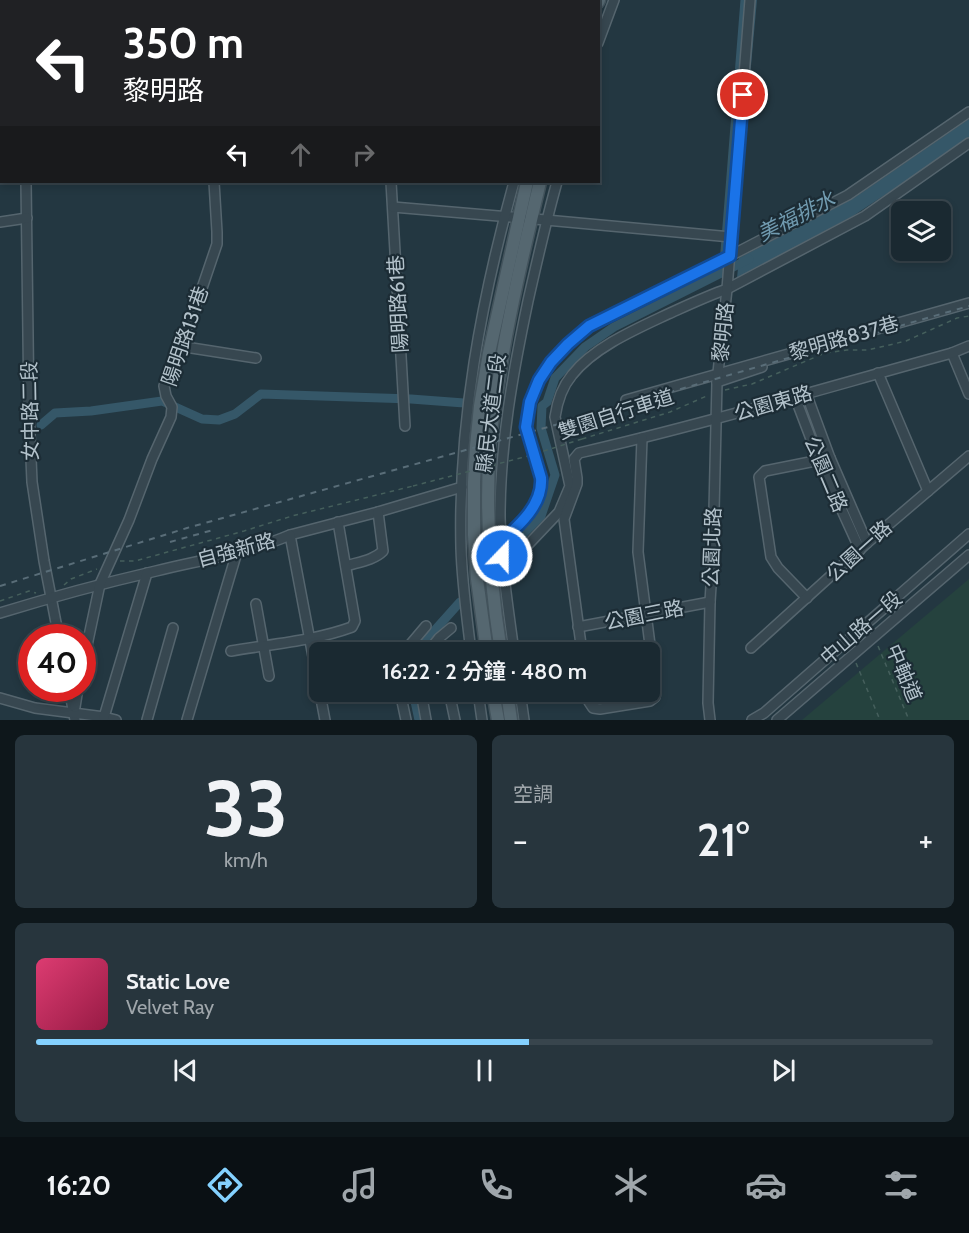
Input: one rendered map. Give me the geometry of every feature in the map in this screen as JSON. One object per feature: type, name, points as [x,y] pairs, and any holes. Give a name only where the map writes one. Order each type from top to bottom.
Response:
[{"type":"main road","name":"縣民大道二段","points":[[500,642],[497,573],[488,493],[490,443],[496,390],[524,218],[526,183]]},
{"type":"main road","name":"縣民大道二段","points":[[484,642],[474,535],[474,482],[480,406],[489,353],[524,218],[540,183]]},
{"type":"main road","points":[[495,702],[498,720]]},
{"type":"main road","points":[[508,702],[511,720]]},
{"type":"street","points":[[600,38],[614,0]]},
{"type":"street","points":[[730,256],[750,0]]},
{"type":"street","points":[[501,541],[523,520],[538,500],[541,478],[526,427],[530,402],[539,380],[551,362],[568,344],[589,326],[848,195],[969,112]]},
{"type":"street","points":[[512,642],[506,599],[497,573],[559,512],[570,486],[555,417],[562,392],[572,375],[588,359],[613,341],[708,296],[727,290],[865,216],[969,144]]},
{"type":"street","name":"女中路二段","points":[[26,183],[32,482],[56,624]]},
{"type":"street","name":"陽明路131巷","points":[[92,624],[100,584],[171,417],[172,407],[164,386],[217,244],[214,183]]},
{"type":"street","name":"陽明路61巷","points":[[391,183],[405,426]]},
{"type":"street","name":"縣民大道二段","points":[[470,642],[461,549],[463,456],[469,394],[478,339],[504,216],[514,183]]},
{"type":"street","name":"縣民大道二段","points":[[497,573],[501,541],[504,434],[513,375],[546,219],[557,183]]},
{"type":"street","points":[[393,207],[731,237]]},
{"type":"street","points":[[0,222],[27,218]]},
{"type":"street","name":"黎明路","points":[[717,383],[730,256]]},
{"type":"street","name":"黎明路837巷","points":[[626,400],[717,383],[788,354],[969,303]]},
{"type":"street","points":[[179,346],[256,358]]},
{"type":"street","name":"公園東路","points":[[578,627],[564,519],[577,484],[574,459],[576,455],[795,397],[952,353],[969,346]]},
{"type":"street","points":[[952,353],[969,394]]},
{"type":"street","points":[[878,373],[928,491]]},
{"type":"street","name":"公園北路","points":[[711,720],[708,703],[717,383]]},
{"type":"street","name":"公園二路","points":[[806,393],[830,458],[867,543]]},
{"type":"street","name":"公園二路","points":[[795,397],[819,460],[860,550]]},
{"type":"street","points":[[642,438],[638,552],[650,642]]},
{"type":"street","name":"公園一路","points":[[751,648],[867,543],[969,456]]},
{"type":"street","points":[[807,598],[778,568],[771,557],[759,477],[765,471],[830,458]]},
{"type":"street","points":[[290,535],[462,487]]},
{"type":"street","points":[[346,566],[375,557],[383,551],[378,512]]},
{"type":"street","points":[[231,651],[310,638],[354,625],[338,522]]},
{"type":"street","name":"中山路一段","points":[[752,720],[764,713],[969,534]]},
{"type":"street","name":"自強新路","points":[[0,613],[100,584],[237,552],[290,535],[325,720]]},
{"type":"street","points":[[187,720],[237,552]]},
{"type":"street","name":"中山路一段","points":[[777,720],[969,555]]},
{"type":"street","points":[[104,717],[147,573]]},
{"type":"street","name":"公園三路","points":[[578,627],[710,602]]},
{"type":"street","points":[[256,604],[269,676]]},
{"type":"street","points":[[412,642],[426,626]]},
{"type":"street","points":[[578,627],[580,642]]},
{"type":"street","points":[[147,720],[173,628]]},
{"type":"street","points":[[436,642],[451,628]]},
{"type":"street","points":[[439,638],[440,642]]},
{"type":"street","points":[[0,698],[74,716],[104,717],[116,720]]},
{"type":"street","points":[[402,702],[406,720]]},
{"type":"street","points":[[423,702],[426,720]]},
{"type":"street","points":[[451,702],[455,720]]},
{"type":"street","points":[[479,702],[482,720]]},
{"type":"street","points":[[521,702],[524,720]]},
{"type":"street","points":[[589,702],[593,708],[600,709],[644,702]]},
{"type":"path","name":"雙園自行車道","points":[[61,588],[71,579],[94,571],[109,562],[135,561],[292,516],[528,456],[670,412],[717,383],[752,384],[825,354],[847,350],[868,350],[906,341],[957,318],[969,316]]},
{"type":"path","points":[[0,601],[29,591],[40,594]]},
{"type":"path","name":"中軸道","points":[[874,636],[909,720]]},
{"type":"path","name":"中軸道","points":[[853,655],[880,720]]},
{"type":"green space","points":[[969,579],[969,720],[802,720]]},
{"type":"water","points":[[969,119],[969,139],[853,216],[737,278],[739,258],[854,198]]},
{"type":"waterway","points":[[724,264],[745,0]]},
{"type":"waterway","points":[[743,143],[756,0]]},
{"type":"waterway","name":"美福排水","points":[[509,551],[541,516],[555,475],[541,428],[542,406],[547,402],[555,378],[585,347],[614,327],[749,259]]},
{"type":"waterway","points":[[41,425],[55,413],[91,411],[162,401],[202,419],[219,420],[235,414],[261,394],[464,403]]},
{"type":"waterway","points":[[424,642],[460,602]]},
{"type":"waterway","points":[[415,702],[419,720]]},
{"type":"railway","points":[[0,586],[187,528],[969,306]]},
{"type":"railway","points":[[170,542],[213,530]]},
{"type":"route","points":[[502,556],[501,541],[523,520],[538,500],[541,478],[526,427],[530,402],[539,380],[551,362],[589,326],[730,256],[743,95]]}]
